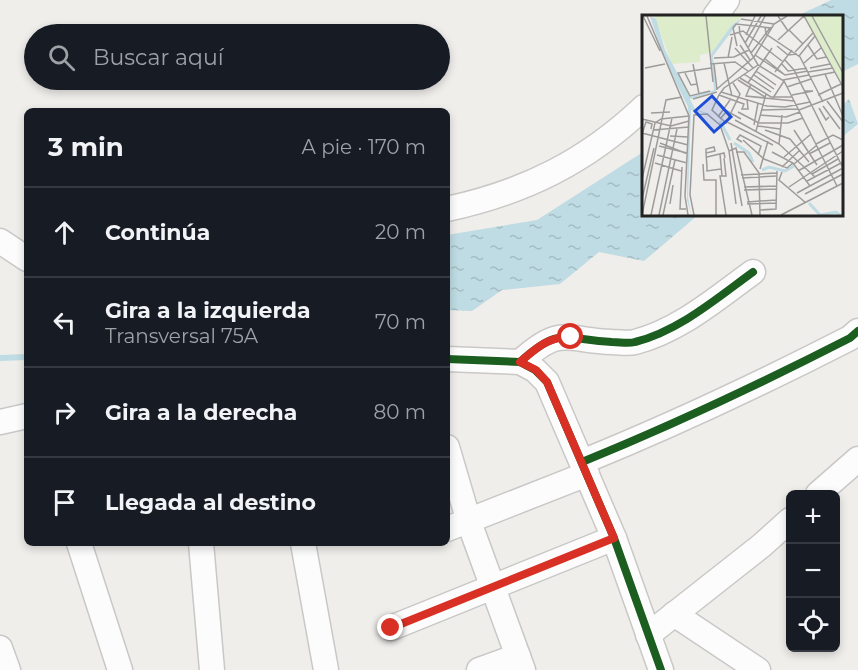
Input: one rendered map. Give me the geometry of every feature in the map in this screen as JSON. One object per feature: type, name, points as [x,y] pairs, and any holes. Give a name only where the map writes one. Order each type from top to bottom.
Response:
[{"type":"street","points":[[716,15],[727,0]]},
{"type":"street","points":[[450,208],[489,200],[543,178],[612,137],[642,109]]},
{"type":"street","points":[[0,242],[24,257]]},
{"type":"street","points":[[528,366],[537,346],[558,336],[634,343],[669,328],[703,308],[753,272]]},
{"type":"street","points":[[458,525],[584,468],[752,387],[850,338],[858,331]]},
{"type":"street","points":[[450,359],[528,366],[547,382],[614,538],[659,670]]},
{"type":"street","points":[[0,422],[24,417]]},
{"type":"street","points":[[824,490],[858,459]]},
{"type":"street","points":[[450,468],[458,525],[493,587],[521,663],[479,670]]},
{"type":"street","points":[[648,635],[786,523]]},
{"type":"street","points":[[391,628],[614,538]]},
{"type":"street","points":[[80,546],[120,670]]},
{"type":"street","points":[[201,546],[212,670]]},
{"type":"street","points":[[304,546],[326,670]]},
{"type":"street","points":[[674,614],[758,670]]},
{"type":"street","points":[[0,648],[9,670]]},
{"type":"water","points":[[831,0],[858,0],[858,64],[843,72],[843,15],[799,15]]},
{"type":"water","points":[[849,99],[858,124],[843,136],[843,105]]},
{"type":"water","points":[[642,153],[642,216],[697,216],[644,261],[599,252],[560,284],[502,290],[472,311],[450,310],[450,234],[537,220]]},
{"type":"waterway","points":[[0,358],[24,357]]},
{"type":"cycle path","points":[[520,362],[545,343],[563,337],[630,343],[651,337],[697,313],[753,272]]},
{"type":"cycle path","points":[[582,462],[751,387],[850,338],[858,331]]},
{"type":"cycle path","points":[[450,359],[520,362],[535,370],[547,382],[614,538],[661,670]]},
{"type":"route","points":[[391,628],[614,538],[547,382],[536,370],[520,362],[537,346],[558,336],[571,337]]}]
